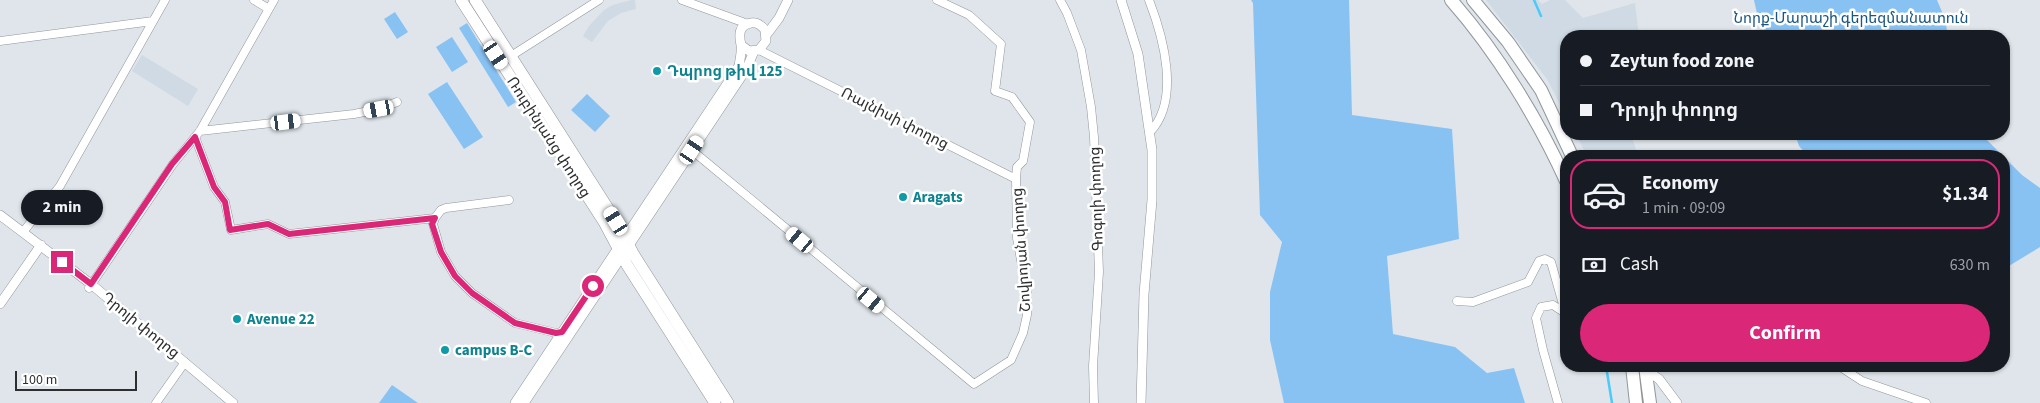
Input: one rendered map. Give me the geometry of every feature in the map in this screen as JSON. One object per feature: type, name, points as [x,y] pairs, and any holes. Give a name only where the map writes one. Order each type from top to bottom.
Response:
[{"type":"highway","points":[[1451,0],[1489,49],[1508,78],[1554,154],[1560,168]]},
{"type":"highway","points":[[1473,0],[1508,42],[1541,90],[1560,130]]},
{"type":"highway","points":[[1633,372],[1636,403]]},
{"type":"highway","points":[[1646,372],[1650,403]]},
{"type":"main road","name":"Ռուբինյանց փողոց","points":[[461,0],[604,222],[623,247],[728,403]]},
{"type":"main road","name":"Ռուբինյանց փողոց","points":[[475,0],[616,221],[623,247],[715,403]]},
{"type":"street","points":[[23,232],[60,186],[165,0]]},
{"type":"street","points":[[254,0],[269,9]]},
{"type":"street","points":[[90,286],[172,164],[198,134],[274,0]]},
{"type":"street","points":[[511,56],[599,0]]},
{"type":"street","points":[[689,148],[747,68],[759,49],[764,30],[776,22],[788,0]]},
{"type":"street","name":"Շովրոյան փողոց","points":[[689,148],[974,384],[1011,360],[1023,334],[1027,316],[1027,293],[1017,238],[1016,179],[1017,167],[1023,161],[1030,122],[1012,97],[994,91],[1001,44],[969,14],[936,0]]},
{"type":"street","name":"Գոգոլի փողոց","points":[[1060,0],[1081,50],[1091,107],[1094,138],[1099,272],[1093,366],[1094,403]]},
{"type":"street","points":[[1121,0],[1138,54],[1150,132],[1152,200],[1144,294],[1141,403]]},
{"type":"street","points":[[1149,0],[1157,19],[1166,62],[1167,91],[1164,110],[1158,123],[1150,132]]},
{"type":"street","points":[[687,1],[748,24],[755,23],[764,30]]},
{"type":"street","points":[[728,17],[740,31]]},
{"type":"street","points":[[0,42],[152,20]]},
{"type":"street","points":[[524,403],[740,66],[741,45],[738,36],[740,31],[748,24]]},
{"type":"street","points":[[741,45],[744,49],[759,49]]},
{"type":"street","name":"Ռայնիսի փողոց","points":[[759,49],[1016,179]]},
{"type":"street","points":[[198,134],[354,114],[379,109],[397,102]]},
{"type":"street","points":[[198,134],[214,187],[225,202],[230,230],[268,224],[289,234],[435,218]]},
{"type":"street","points":[[509,200],[441,210],[432,224],[441,252],[455,276],[472,293],[515,323],[556,333],[562,332]]},
{"type":"street","name":"Դրոյի փողոց","points":[[0,215],[90,286],[232,403]]},
{"type":"street","points":[[0,304],[40,247]]},
{"type":"street","points":[[515,403],[562,332],[623,247]]},
{"type":"street","points":[[1457,301],[1473,302],[1528,282],[1539,261],[1545,259],[1551,262],[1560,295]]},
{"type":"street","points":[[1558,403],[1542,350],[1536,318],[1541,307],[1553,305],[1560,310]]},
{"type":"street","points":[[156,403],[184,364]]},
{"type":"street","name":"Դրոյի փողոց","points":[[184,364],[225,403]]},
{"type":"street","points":[[1651,372],[1659,379],[1677,403]]},
{"type":"street","points":[[1848,372],[1862,381],[1926,403]]},
{"type":"shaded area","points":[[635,0],[636,9],[621,13],[608,21],[592,42],[583,36],[589,26],[604,10],[613,5]]},
{"type":"shaded area","points":[[1486,0],[1538,0],[1542,4],[1550,0],[1565,0],[1583,18],[1635,3],[1638,30],[1560,30],[1560,104],[1547,79]]},
{"type":"shaded area","points":[[142,55],[198,89],[188,106],[132,71]]},
{"type":"shaded area","points":[[1579,140],[1633,140],[1636,150],[1584,150]]},
{"type":"green space","points":[[1251,0],[1349,0],[1352,115],[1452,129],[1459,239],[1387,256],[1393,334],[1455,347],[1487,373],[1514,368],[1525,403],[1284,403],[1270,340],[1270,292],[1282,242],[1260,215],[1253,3]]},
{"type":"green space","name":"Նորք-Մարաշի գերեզմանատուն","points":[[1754,0],[1937,0],[1945,19],[1947,30],[1761,30]]},
{"type":"green space","points":[[395,12],[408,32],[397,39],[384,19]]},
{"type":"green space","points":[[467,23],[516,102],[508,107],[459,28]]},
{"type":"green space","points":[[452,37],[468,62],[452,72],[436,47]]},
{"type":"green space","points":[[447,82],[483,137],[464,149],[428,94]]},
{"type":"green space","points":[[587,94],[610,116],[595,132],[571,110]]},
{"type":"green space","points":[[1797,140],[1987,140],[1997,150],[1803,150]]},
{"type":"green space","points":[[2010,163],[2022,175],[2040,188],[2040,247],[2010,265]]},
{"type":"green space","points":[[392,385],[418,403],[379,403]]},
{"type":"waterway","points":[[1534,0],[1541,16]]},
{"type":"waterway","points":[[1607,372],[1612,403]]},
{"type":"place","name":"Դպրոց թիվ 125","points":[[657,71]]},
{"type":"place","name":"Aragats","points":[[903,197]]},
{"type":"place","name":"Avenue 22","points":[[237,319]]},
{"type":"place","name":"campus B-C","points":[[445,350]]},
{"type":"route","points":[[62,262],[91,284],[172,164],[195,137],[214,187],[225,202],[230,230],[268,224],[289,234],[435,218],[432,224],[441,252],[455,276],[472,293],[515,323],[556,333],[562,332],[593,286]]}]
